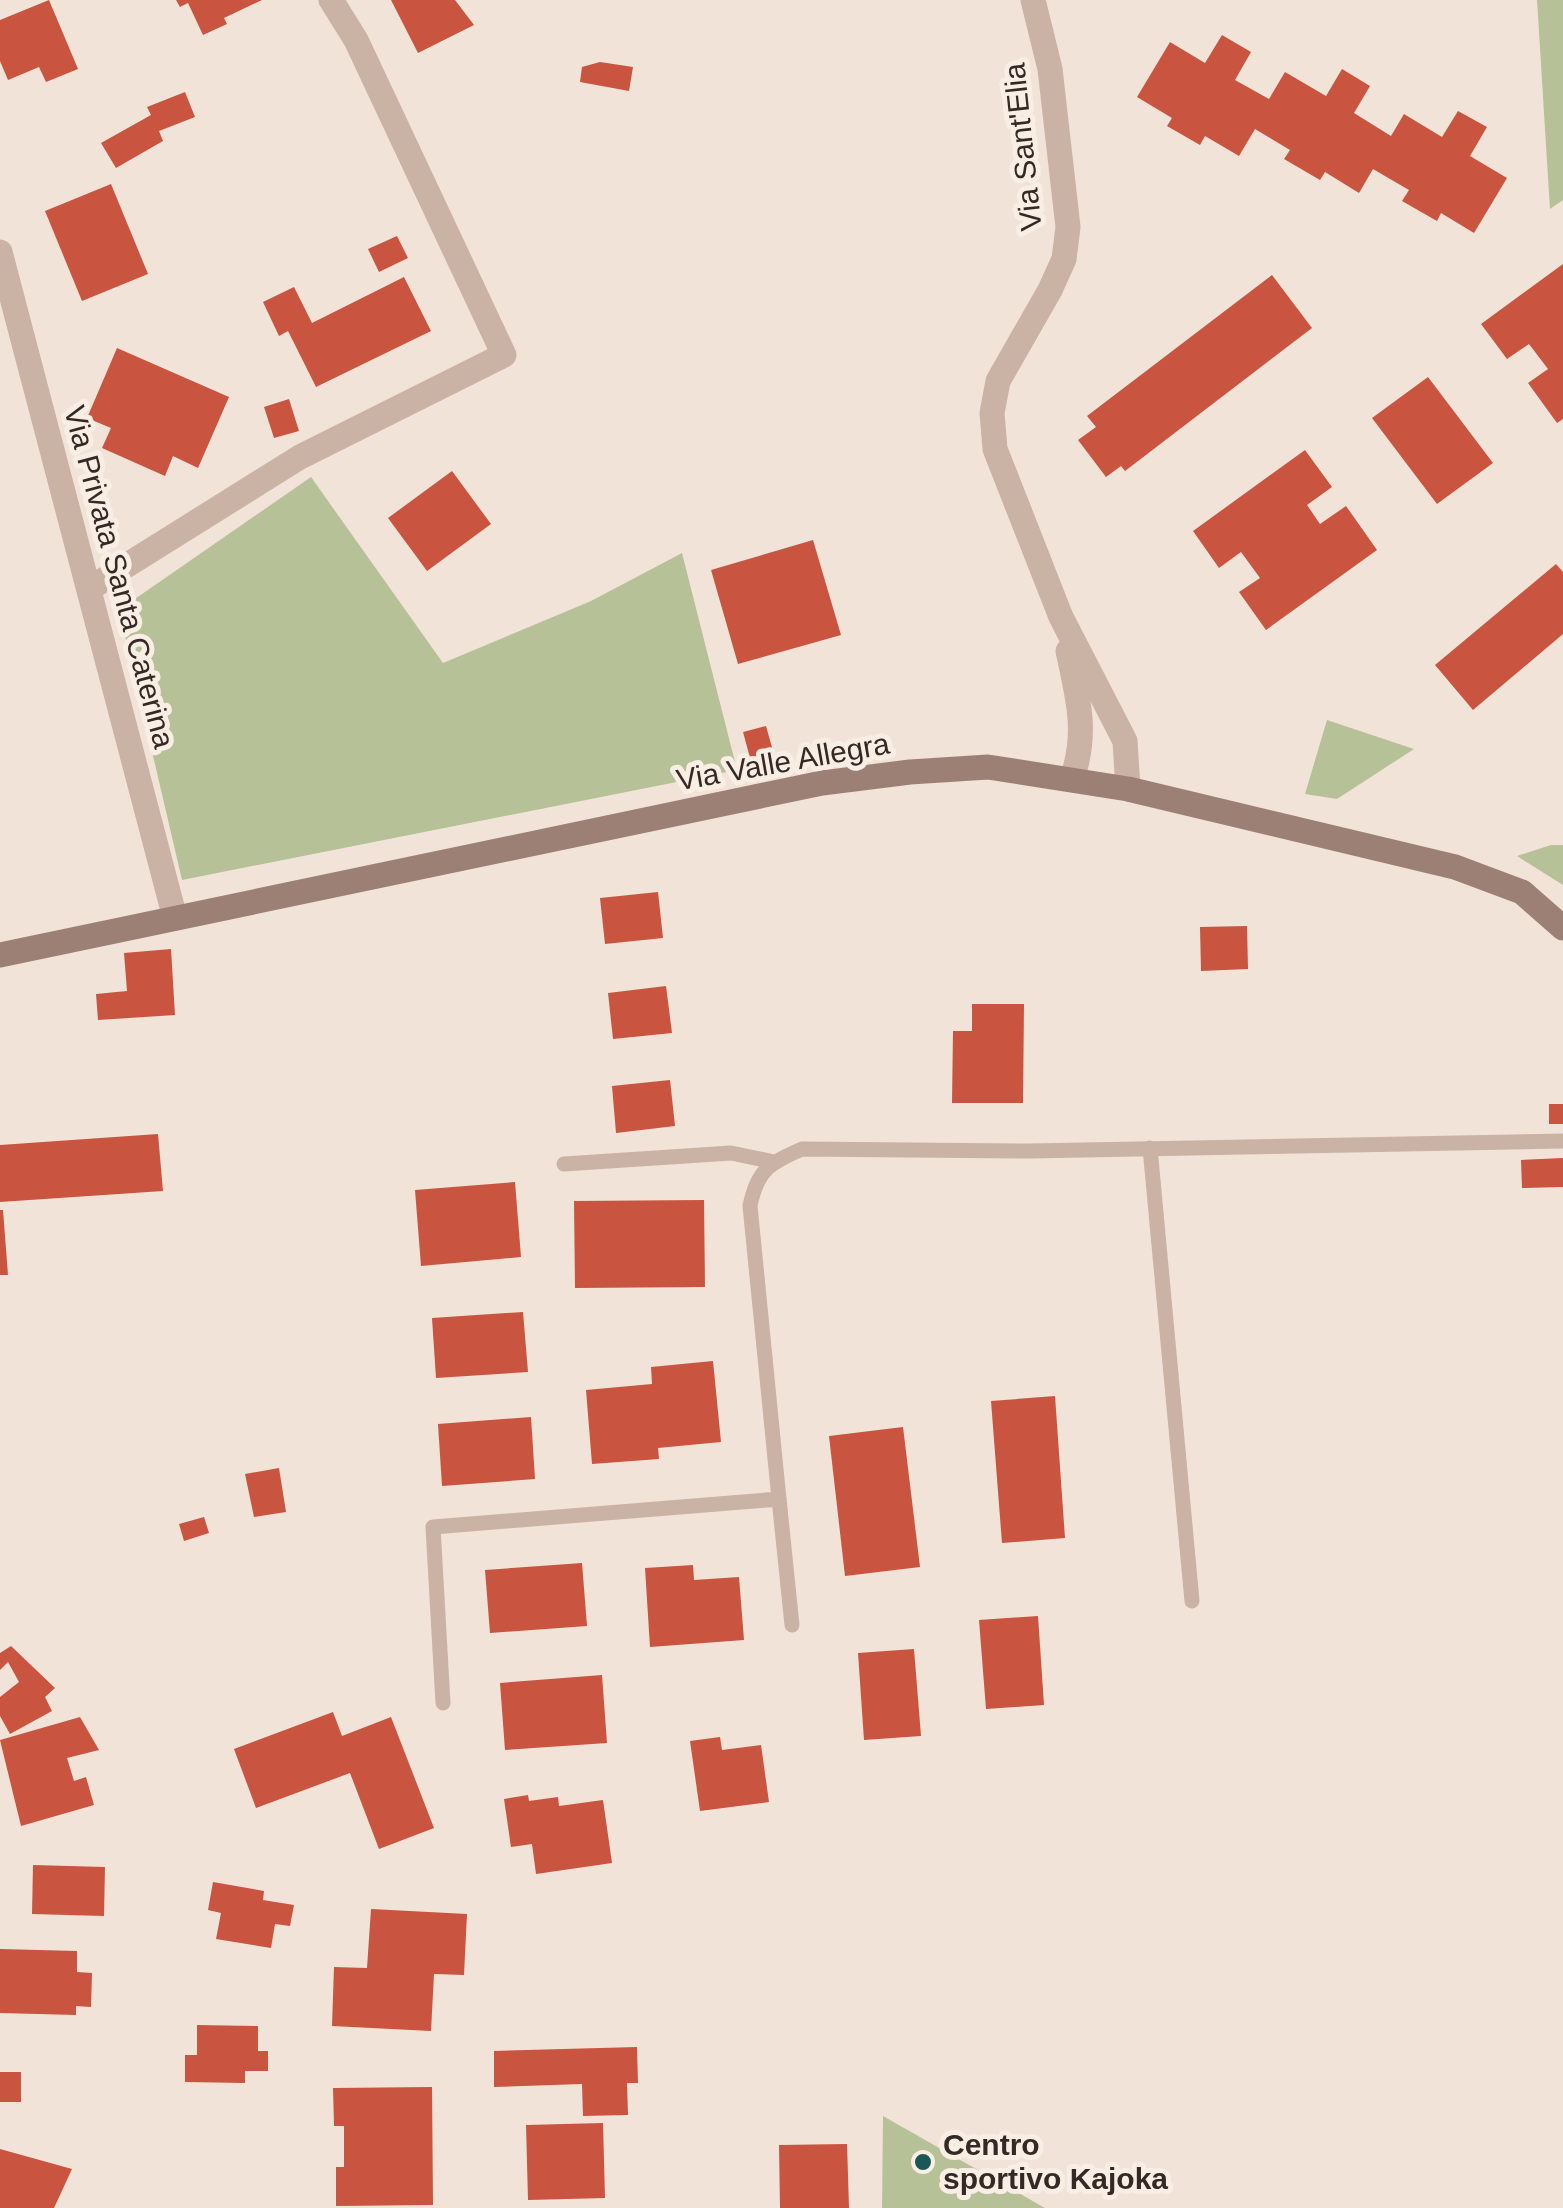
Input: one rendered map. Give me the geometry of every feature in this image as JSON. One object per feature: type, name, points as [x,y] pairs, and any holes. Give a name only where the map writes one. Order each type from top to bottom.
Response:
[{"type":"main road","name":"Via Valle Allegra","points":[[0,955],[822,783],[988,767],[1128,789],[1454,868],[1522,892],[1563,928]]},
{"type":"street","points":[[90,589],[300,457],[504,355],[356,40],[331,0]]},
{"type":"street","name":"Via Sant'Elia","points":[[1033,0],[1050,69],[1068,227],[1064,259],[998,381],[992,413],[995,449],[1061,617]]},
{"type":"street","name":"Via Privata Santa Caterina","points":[[0,252],[4,280],[90,589],[175,918]]},
{"type":"street","points":[[1061,617],[1078,698],[1082,750],[1072,779]]},
{"type":"street","points":[[1061,617],[1125,741],[1128,789]]},
{"type":"lane","points":[[792,1626],[750,1206],[754,1182],[774,1162],[802,1149],[1563,1141]]},
{"type":"lane","points":[[1150,1148],[1192,1601]]},
{"type":"lane","points":[[564,1164],[731,1154],[774,1162]]},
{"type":"lane","points":[[443,1703],[433,1528],[780,1498]]},
{"type":"green space","points":[[1537,0],[1563,0],[1563,200],[1550,209]]},
{"type":"green space","points":[[311,477],[443,663],[591,601],[682,553],[737,770],[182,880],[119,610]]},
{"type":"green space","points":[[1327,720],[1414,749],[1337,799],[1305,794]]},
{"type":"green space","points":[[1563,845],[1563,885],[1517,856]]},
{"type":"green space","name":"Centro sportivo Kajoka","points":[[883,2116],[1045,2208],[882,2208]]},
{"type":"building","points":[[49,0],[78,69],[46,82],[39,67],[8,80],[0,61],[0,20]]},
{"type":"building","points":[[176,0],[262,0],[224,18],[227,24],[203,35],[188,3],[180,7]]},
{"type":"building","points":[[391,0],[455,0],[474,25],[418,53]]},
{"type":"building","points":[[1222,35],[1251,52],[1235,80],[1269,99],[1285,72],[1326,96],[1342,69],[1370,86],[1354,113],[1391,136],[1404,114],[1442,137],[1458,111],[1487,127],[1470,156],[1507,178],[1474,233],[1441,213],[1437,221],[1402,201],[1409,190],[1373,169],[1359,193],[1325,172],[1320,180],[1284,159],[1290,150],[1255,129],[1239,156],[1205,136],[1200,145],[1167,126],[1172,118],[1137,97],[1170,42],[1205,63]]},
{"type":"building","points":[[600,62],[633,67],[629,91],[580,82],[582,67]]},
{"type":"building","points":[[185,92],[195,117],[159,131],[163,141],[116,168],[101,143],[151,115],[147,107]]},
{"type":"building","points":[[111,184],[148,274],[82,301],[45,211]]},
{"type":"building","points":[[397,236],[408,258],[379,272],[368,249]]},
{"type":"building","points":[[1563,264],[1563,419],[1557,423],[1528,383],[1548,369],[1529,344],[1507,359],[1481,324]]},
{"type":"building","points":[[1272,275],[1312,328],[1125,471],[1121,466],[1106,477],[1078,440],[1096,427],[1087,416]]},
{"type":"building","points":[[404,277],[431,331],[316,387],[288,331],[279,336],[263,302],[294,287],[312,323]]},
{"type":"building","points":[[117,348],[229,397],[198,468],[173,456],[165,476],[102,448],[111,428],[87,418]]},
{"type":"building","points":[[1428,377],[1493,463],[1437,504],[1372,418]]},
{"type":"building","points":[[289,399],[299,431],[274,438],[264,407]]},
{"type":"building","points":[[1305,450],[1332,487],[1307,505],[1320,524],[1346,506],[1377,550],[1266,630],[1239,592],[1260,578],[1241,552],[1219,568],[1193,531]]},
{"type":"building","points":[[452,471],[491,524],[427,571],[388,518]]},
{"type":"building","points":[[813,540],[841,635],[738,664],[711,570]]},
{"type":"building","points":[[1556,564],[1563,572],[1563,634],[1473,710],[1435,665]]},
{"type":"building","points":[[766,726],[773,751],[768,761],[752,765],[743,732]]},
{"type":"building","points":[[658,892],[663,938],[605,944],[600,898]]},
{"type":"building","points":[[1247,926],[1248,969],[1201,971],[1200,927]]},
{"type":"building","points":[[171,949],[175,1015],[98,1020],[96,994],[127,991],[124,953]]},
{"type":"building","points":[[666,986],[672,1033],[613,1039],[608,993]]},
{"type":"building","points":[[972,1004],[1024,1004],[1023,1103],[952,1103],[953,1031],[972,1031]]},
{"type":"building","points":[[670,1080],[675,1126],[616,1133],[612,1086]]},
{"type":"building","points":[[1549,1104],[1563,1104],[1563,1124],[1549,1124]]},
{"type":"building","points":[[158,1134],[163,1191],[0,1202],[0,1145]]},
{"type":"building","points":[[1563,1158],[1563,1187],[1522,1188],[1521,1160]]},
{"type":"building","points":[[515,1182],[521,1257],[421,1266],[415,1190]]},
{"type":"building","points":[[704,1200],[705,1287],[575,1288],[574,1201]]},
{"type":"building","points":[[3,1210],[8,1275],[0,1275]]},
{"type":"building","points":[[523,1312],[528,1372],[436,1378],[432,1318]]},
{"type":"building","points":[[713,1361],[721,1442],[658,1448],[659,1459],[592,1464],[586,1390],[652,1384],[651,1367]]},
{"type":"building","points":[[1055,1396],[1065,1538],[1002,1543],[991,1401]]},
{"type":"building","points":[[531,1417],[535,1479],[442,1486],[438,1424]]},
{"type":"building","points":[[903,1427],[920,1567],[845,1576],[829,1436]]},
{"type":"building","points":[[279,1468],[286,1512],[254,1517],[245,1474]]},
{"type":"building","points":[[204,1517],[209,1533],[184,1541],[179,1524]]},
{"type":"building","points":[[582,1563],[587,1626],[490,1633],[485,1570]]},
{"type":"building","points":[[693,1565],[694,1580],[739,1577],[744,1640],[650,1647],[645,1568]]},
{"type":"building","points":[[1038,1616],[1044,1705],[986,1709],[979,1620]]},
{"type":"building","points":[[11,1646],[55,1688],[45,1697],[52,1711],[10,1734],[0,1716],[0,1697],[19,1682],[8,1662],[0,1670],[0,1653]]},
{"type":"building","points":[[914,1649],[921,1736],[864,1740],[858,1653]]},
{"type":"building","points":[[602,1675],[607,1743],[505,1750],[500,1683]]},
{"type":"building","points":[[333,1712],[342,1736],[391,1717],[434,1828],[379,1849],[350,1773],[256,1808],[234,1749]]},
{"type":"building","points":[[80,1717],[99,1750],[67,1758],[74,1781],[86,1777],[94,1805],[21,1826],[0,1740]]},
{"type":"building","points":[[720,1737],[722,1750],[761,1745],[769,1802],[700,1811],[690,1741]]},
{"type":"building","points":[[528,1795],[529,1801],[558,1797],[559,1806],[603,1800],[612,1863],[536,1874],[532,1844],[511,1847],[504,1799]]},
{"type":"building","points":[[33,1865],[105,1867],[104,1916],[32,1914]]},
{"type":"building","points":[[213,1882],[264,1891],[263,1900],[294,1905],[290,1926],[275,1924],[271,1948],[216,1939],[221,1913],[208,1910]]},
{"type":"building","points":[[371,1909],[467,1914],[464,1975],[434,1974],[431,2031],[332,2026],[334,1967],[367,1968]]},
{"type":"building","points":[[0,1949],[77,1951],[77,1972],[92,1973],[91,2007],[76,2006],[76,2015],[0,2013]]},
{"type":"building","points":[[197,2025],[258,2026],[258,2051],[268,2051],[268,2071],[245,2071],[245,2083],[185,2082],[185,2055],[197,2055]]},
{"type":"building","points":[[637,2047],[638,2083],[627,2083],[628,2115],[583,2116],[582,2084],[494,2087],[494,2051]]},
{"type":"building","points":[[0,2072],[21,2072],[21,2102],[0,2102]]},
{"type":"building","points":[[432,2087],[433,2205],[336,2206],[336,2167],[344,2167],[344,2126],[334,2126],[333,2088]]},
{"type":"building","points":[[603,2123],[605,2198],[528,2200],[526,2125]]},
{"type":"building","points":[[847,2144],[849,2208],[780,2208],[779,2145]]},
{"type":"building","points":[[0,2149],[72,2169],[54,2208],[0,2208]]},
{"type":"place","name":"Centro sportivo Kajoka","points":[[923,2162]]}]
